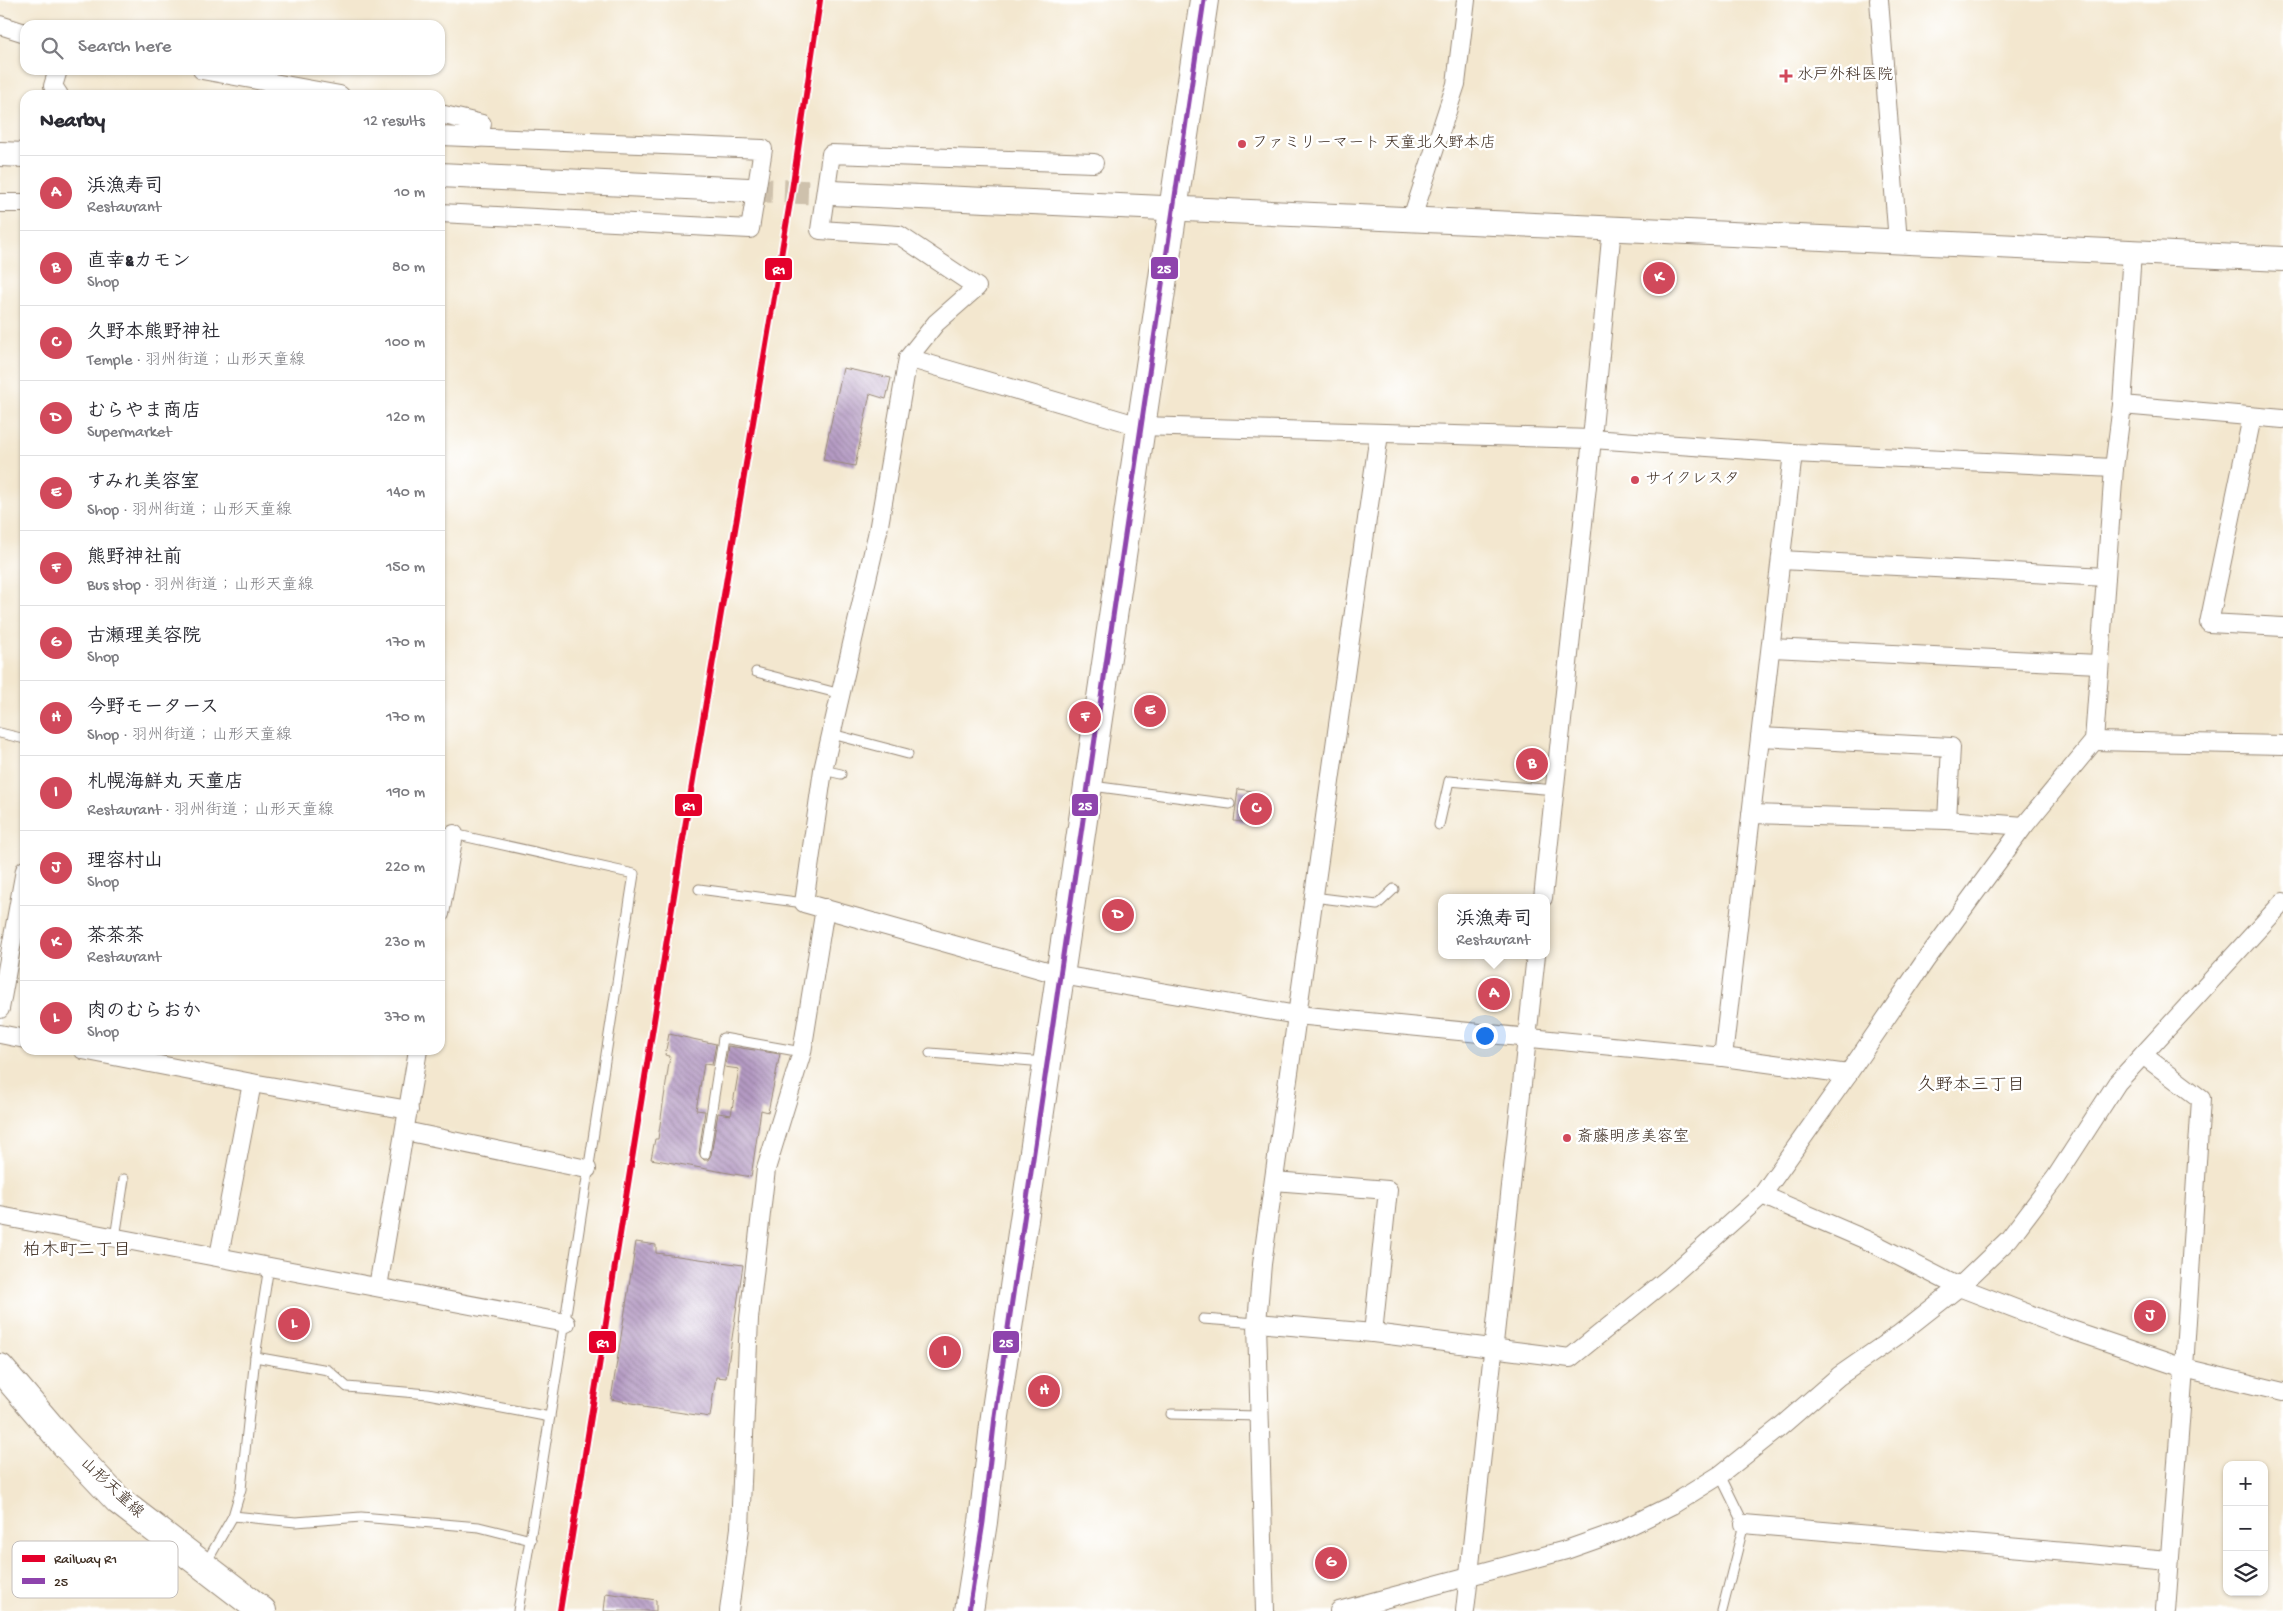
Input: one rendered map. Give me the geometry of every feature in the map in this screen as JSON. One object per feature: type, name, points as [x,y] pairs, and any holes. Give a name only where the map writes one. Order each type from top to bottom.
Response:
[{"type":"main road","points":[[970,1611],[983,1522],[995,1416],[1204,0]]},
{"type":"main road","name":"山形天童線","points":[[0,1368],[64,1443],[119,1501],[171,1541]]},
{"type":"main road","name":"山形天童線","points":[[178,1546],[262,1611]]},
{"type":"street","points":[[1411,221],[1456,84],[1466,0]]},
{"type":"street","points":[[1879,0],[1898,242]]},
{"type":"street","points":[[0,25],[20,31]]},
{"type":"street","points":[[56,75],[53,86],[56,90]]},
{"type":"street","points":[[230,75],[312,90]]},
{"type":"street","points":[[445,115],[482,124],[478,138]]},
{"type":"street","points":[[445,136],[763,149],[750,230],[445,213]]},
{"type":"street","points":[[0,154],[20,155]]},
{"type":"street","points":[[1094,163],[831,154],[820,230],[899,235],[977,287],[936,323],[908,358],[878,532],[823,770],[804,903],[1061,975],[1297,1015],[1723,1057],[1848,1074]]},
{"type":"street","points":[[445,174],[748,190]]},
{"type":"street","points":[[832,193],[1411,221],[1612,228],[2283,259]]},
{"type":"street","points":[[0,203],[20,203]]},
{"type":"street","points":[[1542,894],[1592,439],[1612,228]]},
{"type":"street","points":[[1257,1323],[1373,1333],[1495,1350],[1570,1358],[1670,1277],[1762,1195],[1925,961],[2024,826],[2094,741],[2098,664],[2114,468],[2122,405],[2132,252]]},
{"type":"street","points":[[908,358],[1140,426],[1592,439],[1793,453],[2114,468]]},
{"type":"street","points":[[2122,405],[2283,419]]},
{"type":"street","points":[[2252,417],[2209,623],[2283,627]]},
{"type":"street","points":[[1265,1611],[1257,1323],[1262,1264],[1379,434]]},
{"type":"street","points":[[1723,1057],[1793,453]]},
{"type":"street","points":[[1782,560],[2106,577]]},
{"type":"street","points":[[1771,648],[2098,664]]},
{"type":"street","points":[[1760,737],[1951,747],[1947,820]]},
{"type":"street","points":[[2094,741],[2283,745]]},
{"type":"street","points":[[1752,814],[1947,820],[2024,826]]},
{"type":"street","points":[[445,856],[447,833]]},
{"type":"street","points":[[1339,1611],[1566,1550],[1617,1532],[1672,1504],[1720,1475],[1779,1428],[1838,1376],[1898,1335],[1959,1287],[2009,1239],[2056,1177],[2117,1083],[2283,902]]},
{"type":"street","points":[[0,1009],[20,906]]},
{"type":"street","points":[[730,1611],[740,1528],[750,1319],[766,1169],[802,1052],[824,908]]},
{"type":"street","points":[[1466,1611],[1536,959]]},
{"type":"street","points":[[0,1034],[20,1037]]},
{"type":"street","points":[[109,1055],[252,1083],[409,1110]]},
{"type":"street","points":[[378,1287],[417,1055]]},
{"type":"street","points":[[2143,1055],[2201,1099],[2166,1611]]},
{"type":"street","points":[[219,1256],[252,1083]]},
{"type":"street","points":[[405,1132],[587,1169]]},
{"type":"street","points":[[1274,1181],[1388,1190],[1373,1333]]},
{"type":"street","points":[[1762,1195],[1871,1242],[1959,1287],[2064,1327],[2184,1368],[2283,1392]]},
{"type":"street","points":[[0,1216],[566,1323]]},
{"type":"street","points":[[1744,1524],[2169,1561]]},
{"type":"lane","points":[[756,672],[842,694]]},
{"type":"lane","points":[[0,734],[20,738]]},
{"type":"lane","points":[[832,734],[908,754]]},
{"type":"lane","points":[[823,770],[841,774]]},
{"type":"lane","points":[[1440,825],[1449,781],[1555,790]]},
{"type":"lane","points":[[1089,786],[1230,804]]},
{"type":"lane","points":[[447,833],[634,874],[587,1169],[566,1323],[518,1611]]},
{"type":"lane","points":[[699,889],[804,903]]},
{"type":"lane","points":[[1314,898],[1377,905],[1394,889]]},
{"type":"lane","points":[[706,1154],[723,1038],[802,1052]]},
{"type":"lane","points":[[930,1053],[1048,1062]]},
{"type":"lane","points":[[115,1238],[124,1179]]},
{"type":"lane","points":[[204,1566],[233,1516],[241,1489],[255,1357],[269,1266]]},
{"type":"lane","points":[[1203,1319],[1257,1323]]},
{"type":"lane","points":[[255,1357],[328,1370],[347,1387],[428,1394],[550,1416]]},
{"type":"lane","points":[[1171,1414],[1259,1416]]},
{"type":"lane","points":[[1720,1475],[1744,1524],[1722,1611]]},
{"type":"lane","points":[[233,1516],[296,1522],[361,1518],[479,1527],[531,1540]]},
{"type":"building","points":[[843,368],[891,378],[886,399],[870,394],[855,466],[823,460]]},
{"type":"building","points":[[1238,789],[1260,792],[1259,800],[1262,800],[1258,824],[1234,821]]},
{"type":"building","points":[[669,1034],[716,1044],[712,1065],[704,1064],[696,1110],[705,1111],[699,1153],[704,1160],[708,1160],[711,1155],[718,1113],[731,1115],[739,1069],[725,1067],[728,1046],[780,1054],[768,1112],[761,1110],[751,1177],[651,1159],[655,1139],[658,1139],[670,1056],[665,1055]]},
{"type":"building","points":[[636,1242],[656,1245],[656,1253],[743,1265],[726,1378],[716,1377],[710,1417],[643,1407],[643,1405],[611,1399]]},
{"type":"building","points":[[606,1593],[656,1600],[656,1611],[604,1611]]},
{"type":"tunnel","points":[[748,190],[832,193]]},
{"type":"rail line","name":"R1","points":[[560,1611],[682,845],[792,190],[820,0]]},
{"type":"transit line","name":"25","points":[[969,1611],[983,1522],[995,1416],[1204,0]]},
{"type":"place","name":"水戸外科医院","points":[[1786,76]]},
{"type":"place","name":"ファミリーマート 天童北久野本店","points":[[1242,144]]},
{"type":"place","name":"茶茶茶","points":[[1659,278]]},
{"type":"place","name":"サイクレスタ","points":[[1635,480]]},
{"type":"place","name":"すみれ美容室","points":[[1150,711]]},
{"type":"place","name":"熊野神社前","points":[[1085,717]]},
{"type":"place","name":"直幸&カモン","points":[[1532,764]]},
{"type":"place","name":"久野本熊野神社","points":[[1256,809]]},
{"type":"place","name":"むらやま商店","points":[[1118,915]]},
{"type":"place","name":"浜漁寿司","points":[[1494,994]]},
{"type":"place","name":"斎藤明彦美容室","points":[[1567,1138]]},
{"type":"place","name":"理容村山","points":[[2150,1316]]},
{"type":"place","name":"肉のむらおか","points":[[294,1324]]},
{"type":"place","name":"札幌海鮮丸 天童店","points":[[945,1352]]},
{"type":"place","name":"今野モータース","points":[[1044,1391]]},
{"type":"place","name":"古瀬理美容院","points":[[1331,1563]]},
{"type":"district","name":"久野本三丁目","points":[[1971,1086]]},
{"type":"district","name":"柏木町二丁目","points":[[77,1251]]}]
